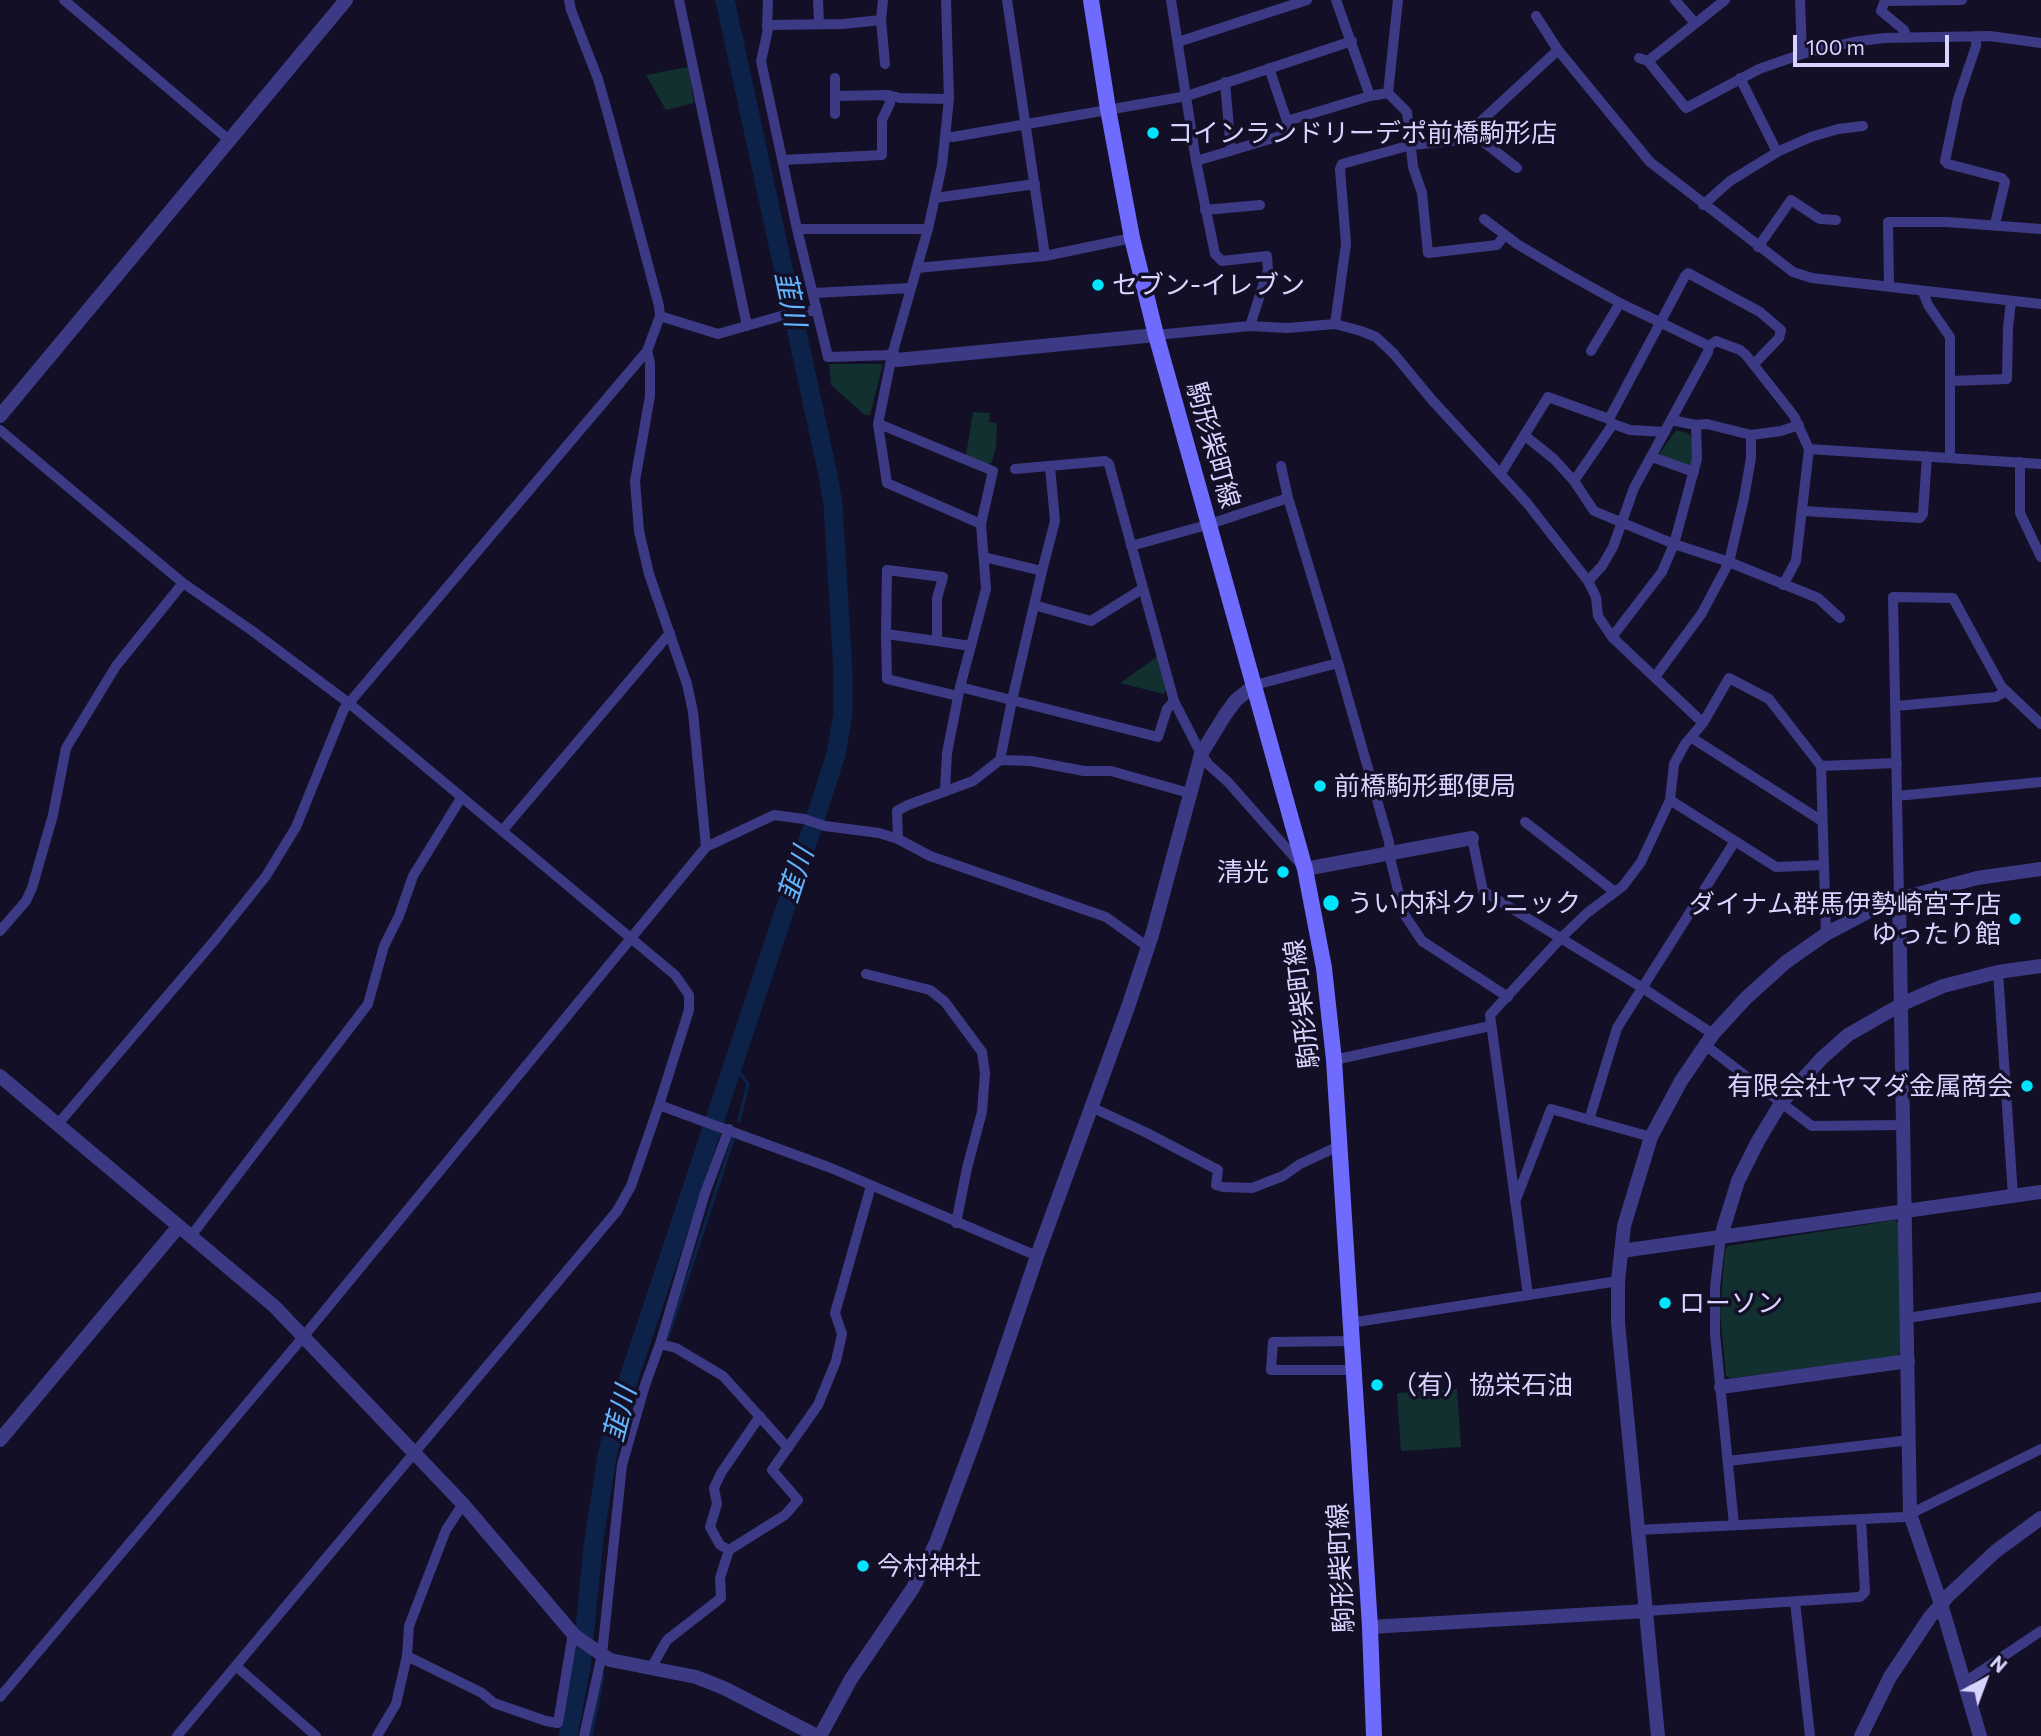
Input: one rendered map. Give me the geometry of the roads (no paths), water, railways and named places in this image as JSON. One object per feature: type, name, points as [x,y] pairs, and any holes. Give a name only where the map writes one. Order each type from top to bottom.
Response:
[{"type":"main road","name":"駒形柴町線","points":[[1091,0],[1132,238],[1156,335],[1306,869],[1324,968],[1334,1060],[1370,1627],[1374,1736]]},
{"type":"street","points":[[64,0],[229,140]]},
{"type":"street","points":[[0,416],[346,0]]},
{"type":"street","points":[[58,1124],[266,876],[296,827],[341,714],[647,351],[660,316],[610,118],[569,0]]},
{"type":"street","points":[[679,0],[747,326]]},
{"type":"street","points":[[768,0],[767,28],[761,61],[797,229],[814,293],[811,310],[828,357],[892,355],[897,360],[1250,326],[1287,328],[1335,324],[1376,337],[1527,503],[1588,581],[1595,597],[1598,616],[1612,637],[1703,723]]},
{"type":"street","points":[[818,0],[819,23]]},
{"type":"street","points":[[883,0],[881,20],[885,64]]},
{"type":"street","points":[[946,0],[949,99],[946,136],[936,198],[892,355],[879,426],[887,483],[981,524]]},
{"type":"street","points":[[1007,0],[1045,256]]},
{"type":"street","points":[[1171,0],[1196,161],[1215,254],[1222,261],[1267,256],[1268,270],[1250,326]]},
{"type":"street","points":[[1178,42],[1307,0]]},
{"type":"street","points":[[1336,0],[1370,96]]},
{"type":"street","points":[[1388,93],[1398,0]]},
{"type":"street","points":[[1664,0],[1677,3],[1695,23]]},
{"type":"street","points":[[1725,0],[1643,59],[1686,108],[1740,78],[1802,54],[1862,41],[1976,36],[2041,43]]},
{"type":"street","points":[[1800,0],[1802,54]]},
{"type":"street","points":[[1907,38],[1904,30],[1881,11],[1885,1],[1962,0]]},
{"type":"street","points":[[1536,16],[1558,50],[1650,162],[1786,268],[1803,275],[1923,292],[2041,304]]},
{"type":"street","points":[[767,28],[769,25],[843,24],[881,20]]},
{"type":"street","points":[[1976,36],[1976,46],[1958,99],[1945,161],[2002,178],[2005,182],[1995,224]]},
{"type":"street","points":[[946,136],[1187,96],[1352,41]]},
{"type":"street","points":[[1335,324],[1346,244],[1340,169],[1342,164],[1411,145],[1453,141],[1464,137],[1558,50]]},
{"type":"street","points":[[1196,161],[1287,135],[1287,121],[1269,68]]},
{"type":"street","points":[[835,78],[835,114]]},
{"type":"street","points":[[1740,78],[1777,152]]},
{"type":"street","points":[[1225,82],[1231,151]]},
{"type":"street","points":[[1287,121],[1388,93]]},
{"type":"street","points":[[1388,93],[1407,112],[1413,167],[1422,193],[1428,253],[1497,245],[1505,235]]},
{"type":"street","points":[[782,160],[882,155],[882,120],[890,103],[888,95]]},
{"type":"street","points":[[836,96],[888,95],[900,98],[949,99]]},
{"type":"street","points":[[1703,205],[1730,181],[1777,152],[1829,131],[1863,126]]},
{"type":"street","points":[[1475,128],[1485,144],[1517,168]]},
{"type":"street","points":[[936,198],[1035,184]]},
{"type":"street","points":[[1758,247],[1791,200],[1820,219],[1836,220]]},
{"type":"street","points":[[1205,210],[1260,205]]},
{"type":"street","points":[[1484,219],[1505,235],[1620,303],[1709,346]]},
{"type":"street","points":[[1889,286],[1888,222],[1995,224],[2041,229]]},
{"type":"street","points":[[797,229],[928,229]]},
{"type":"street","points":[[917,268],[1045,256],[1132,238]]},
{"type":"street","points":[[1574,481],[1611,421],[1688,274],[1693,274],[1760,312],[1781,330],[1779,338],[1754,364]]},
{"type":"street","points":[[814,293],[911,288]]},
{"type":"street","points":[[1923,292],[1928,305],[1950,337],[1950,458]]},
{"type":"street","points":[[1950,381],[2007,379],[2011,301]]},
{"type":"street","points":[[1591,351],[1620,303]]},
{"type":"street","points":[[660,316],[718,334],[811,310]]},
{"type":"street","points":[[1709,346],[1717,341],[1737,349],[1754,364],[1798,425],[1810,449],[1796,561],[1783,585]]},
{"type":"street","points":[[1588,581],[1608,555],[1634,488],[1709,352],[1709,346]]},
{"type":"street","points":[[647,351],[650,363],[650,396],[635,481],[639,531],[649,574],[687,684],[693,712],[706,847]]},
{"type":"street","points":[[1501,473],[1548,397],[1630,430],[1665,432]]},
{"type":"street","points":[[1671,420],[1696,425],[1707,424],[1751,435],[1781,431],[1798,425]]},
{"type":"street","points":[[1612,637],[1662,572],[1674,544],[1697,459],[1696,425]]},
{"type":"street","points":[[879,426],[993,471],[981,524],[985,589],[959,691],[947,753],[945,790]]},
{"type":"street","points":[[0,430],[183,583],[350,704],[631,937],[675,975],[689,995],[689,1010],[659,1105],[631,1186],[617,1211],[177,1736]]},
{"type":"street","points":[[1524,435],[1554,459],[1574,481],[1594,510],[1674,544],[1729,562],[1818,598],[1840,618]]},
{"type":"street","points":[[1655,677],[1702,613],[1729,562],[1751,458],[1751,435]]},
{"type":"street","points":[[1810,449],[2041,464]]},
{"type":"street","points":[[1803,511],[1920,518],[1923,514],[1927,456]]},
{"type":"street","points":[[1652,457],[1694,472]]},
{"type":"street","points":[[1015,469],[1105,461],[1109,464],[1174,701],[1201,754],[1306,869],[1472,838],[1483,891],[1641,987],[1709,1039],[1812,1126],[1903,1125]]},
{"type":"street","points":[[2020,462],[2020,513],[2041,557]]},
{"type":"street","points":[[1281,466],[1288,498],[1389,842],[1404,914],[1422,941],[1508,997]]},
{"type":"street","points":[[1000,760],[1055,521],[1050,467]]},
{"type":"street","points":[[1131,546],[1288,498]]},
{"type":"street","points":[[984,557],[1042,571]]},
{"type":"street","points":[[937,641],[937,598],[943,576],[887,570],[887,679],[1012,700],[1158,737],[1167,709],[1174,701]]},
{"type":"street","points":[[0,931],[26,901],[32,888],[53,815],[66,748],[116,666],[183,583]]},
{"type":"street","points":[[1034,605],[1091,621],[1142,589]]},
{"type":"street","points":[[1980,1736],[1941,1604],[1910,1514],[1894,597],[1953,598],[2001,686],[2041,724]]},
{"type":"street","points":[[502,831],[670,633]]},
{"type":"street","points":[[886,634],[971,646]]},
{"type":"street","points":[[0,1076],[258,1291],[463,1504],[574,1635],[610,1660],[696,1677],[724,1688],[819,1736],[851,1679],[883,1636],[913,1588],[936,1543],[1148,947],[1201,754],[1225,715],[1236,701],[1255,685],[1338,663]]},
{"type":"street","points":[[1528,1295],[1490,1015],[1560,939],[1623,886],[1641,862],[1670,800],[1674,764],[1685,744],[1703,723],[1729,678],[1769,699],[1821,766],[1826,934]]},
{"type":"street","points":[[1895,706],[1996,697],[2006,691]]},
{"type":"street","points":[[1692,738],[1822,821]]},
{"type":"street","points":[[898,839],[897,811],[973,781],[1000,760],[1031,761],[1084,771],[1111,771],[1189,793]]},
{"type":"street","points":[[1821,766],[1897,763]]},
{"type":"street","points":[[1897,796],[2041,782]]},
{"type":"street","points":[[191,1236],[368,1004],[384,946],[399,916],[413,876],[461,798]]},
{"type":"street","points":[[1670,800],[1776,867],[1824,865]]},
{"type":"street","points":[[0,1697],[304,1336],[706,847],[774,815],[804,819],[825,826],[879,833],[898,839],[930,856],[1106,917],[1148,947]]},
{"type":"street","points":[[1524,822],[1615,892]]},
{"type":"street","points":[[1588,1120],[1616,1028],[1735,841]]},
{"type":"street","points":[[1658,1736],[1618,1323],[1618,1281],[1630,1200],[1651,1137],[1681,1082],[1709,1039],[1764,981],[1826,934],[1899,898],[1977,878],[2041,869]]},
{"type":"street","points":[[1734,1525],[1715,1309],[1721,1237],[1738,1181],[1758,1141],[1782,1103],[1822,1058],[1849,1035],[1902,1004],[1942,986],[1998,972],[2041,966]]},
{"type":"street","points":[[1998,972],[2012,1196]]},
{"type":"street","points":[[866,974],[930,990],[945,1002],[982,1052],[985,1073],[982,1112],[956,1223]]},
{"type":"street","points":[[1334,1060],[1490,1026]]},
{"type":"street","points":[[659,1105],[831,1168],[1037,1256]]},
{"type":"street","points":[[1091,1107],[1218,1170],[1216,1185],[1223,1187],[1252,1188],[1283,1176],[1300,1164],[1339,1146]]},
{"type":"street","points":[[1515,1203],[1550,1110],[1651,1137]]},
{"type":"street","points":[[584,1736],[600,1653],[622,1465],[726,1128]]},
{"type":"street","points":[[651,1668],[667,1640],[721,1598],[720,1578],[729,1550],[785,1515],[798,1500],[772,1471],[818,1405],[841,1347],[842,1334],[835,1313],[871,1186]]},
{"type":"street","points":[[1621,1251],[2041,1192]]},
{"type":"street","points":[[0,1440],[179,1226]]},
{"type":"street","points":[[1350,1323],[1618,1281]]},
{"type":"street","points":[[1908,1318],[2041,1297]]},
{"type":"street","points":[[1351,1341],[1273,1342],[1271,1370],[1353,1370]]},
{"type":"street","points":[[660,1344],[676,1348],[723,1376],[788,1448]]},
{"type":"street","points":[[1721,1387],[1908,1361]]},
{"type":"street","points":[[729,1550],[720,1545],[710,1527],[717,1504],[714,1488],[760,1416]]},
{"type":"street","points":[[1728,1461],[1910,1440]]},
{"type":"street","points":[[1637,1530],[1904,1517],[2041,1449]]},
{"type":"street","points":[[377,1736],[396,1704],[407,1656],[409,1626],[446,1530],[463,1504]]},
{"type":"street","points":[[1861,1736],[1890,1677],[1941,1604],[1996,1551],[2041,1518]]},
{"type":"street","points":[[1370,1627],[1795,1602],[1863,1595],[1861,1520]]},
{"type":"street","points":[[1795,1602],[1810,1736]]},
{"type":"street","points":[[1965,1682],[2041,1631]]},
{"type":"street","points":[[407,1656],[482,1693],[494,1703],[558,1723],[574,1635]]},
{"type":"street","points":[[236,1666],[316,1736]]},
{"type":"waterway","name":"韮川","points":[[568,1736],[581,1668],[593,1547],[607,1456],[618,1411],[817,813],[836,754],[843,713],[833,504],[725,0]]},
{"type":"waterway","points":[[734,1065],[748,1084],[739,1121]]},
{"type":"waterway","points":[[668,1337],[733,1139]]},
{"type":"waterway","points":[[591,1736],[603,1675]]},
{"type":"place","name":"コインランドリーデポ前橋駒形店","points":[[1153,133]]},
{"type":"place","name":"セブン-イレブン","points":[[1098,285]]},
{"type":"place","name":"前橋駒形郵便局","points":[[1320,786]]},
{"type":"place","name":"清光","points":[[1283,872]]},
{"type":"place","name":"うい内科クリニック","points":[[1331,903]]},
{"type":"place","name":"ダイナム群馬伊勢崎宮子店 ゆったり館","points":[[2015,919]]},
{"type":"place","name":"有限会社ヤマダ金属商会","points":[[2027,1086]]},
{"type":"place","name":"ローソン","points":[[1665,1303]]},
{"type":"place","name":"（有）協栄石油","points":[[1377,1385]]},
{"type":"place","name":"今村神社","points":[[863,1566]]}]
